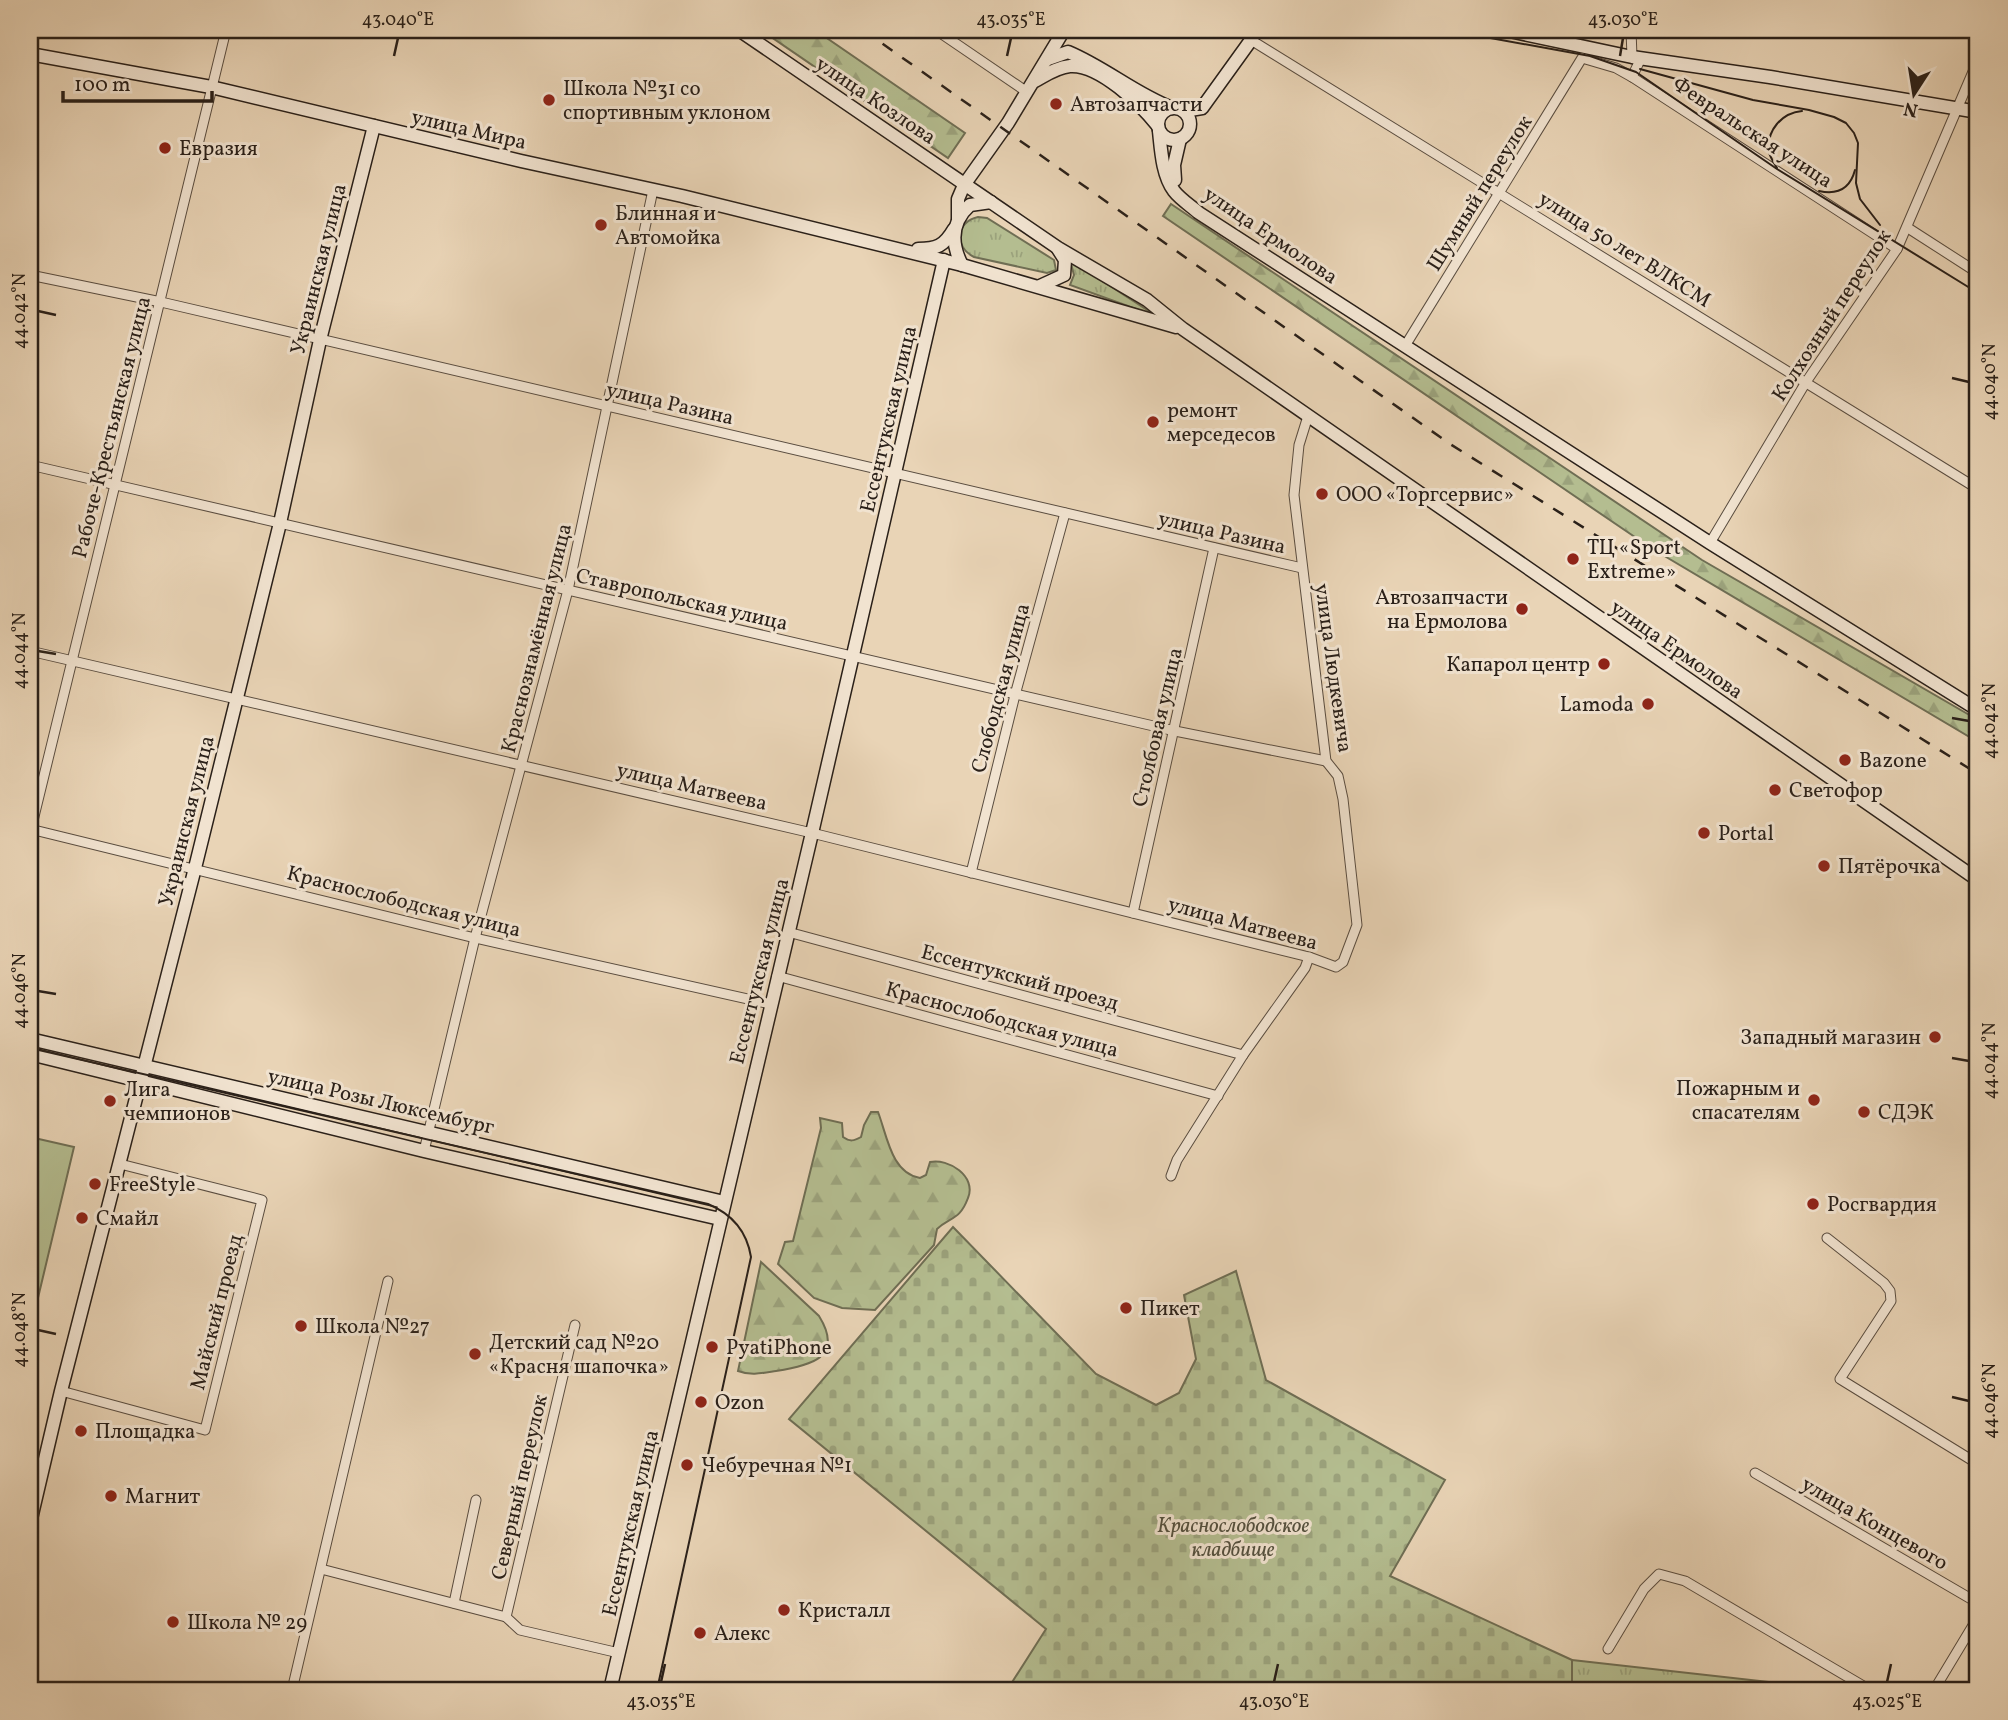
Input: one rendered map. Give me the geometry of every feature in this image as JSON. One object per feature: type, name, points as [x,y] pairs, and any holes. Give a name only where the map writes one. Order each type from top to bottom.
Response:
[{"type":"street","name":"Рабоче-Крестьянская улица","points":[[30,830],[226,30]]},
{"type":"street","name":"улица Козлова","points":[[739,30],[992,202]]},
{"type":"street","points":[[936,30],[1031,87]]},
{"type":"street","points":[[962,265],[955,250],[958,199],[964,185],[1008,123],[1064,30]]},
{"type":"street","name":"Февральская улица","points":[[1505,30],[1637,57],[1770,76],[1978,112]]},
{"type":"street","points":[[1631,30],[1637,57],[1632,77]]},
{"type":"street","name":"улица Ермолова","points":[[1180,197],[1174,165],[1181,139],[1254,35]]},
{"type":"street","name":"улица 50 лет ВЛКСМ","points":[[1254,35],[1978,489]]},
{"type":"street","points":[[1048,59],[1068,52],[1094,63],[1153,101],[1178,109],[1189,118],[1191,126]]},
{"type":"street","name":"улица Мира","points":[[30,54],[211,87],[653,190],[944,260],[1183,328]]},
{"type":"street","name":"Февральская улица","points":[[1582,58],[1592,59],[1632,77],[1897,249]]},
{"type":"street","name":"Шумный переулок","points":[[1405,346],[1582,58]]},
{"type":"street","name":"Колхозный переулок","points":[[1710,543],[1806,382],[1897,249],[1978,60]]},
{"type":"street","points":[[1031,87],[1055,70],[1069,66],[1080,67],[1097,74],[1128,95],[1168,139],[1181,139]]},
{"type":"street","points":[[1158,128],[1161,114],[1178,109],[1202,108]]},
{"type":"street","name":"Украинская улица","points":[[30,1523],[32,1500],[120,1164],[280,523],[320,340],[374,126]]},
{"type":"street","name":"улица Ермолова","points":[[1158,128],[1167,173],[1174,191],[1199,214],[1710,543],[1978,710]]},
{"type":"street","name":"Краснознамённая улица","points":[[424,1151],[475,938],[568,590],[653,190]]},
{"type":"street","name":"улица Мира","points":[[897,249],[935,249],[948,239],[970,205],[992,202]]},
{"type":"street","points":[[992,202],[1058,248],[1147,300],[1183,328]]},
{"type":"street","points":[[1908,228],[1978,273]]},
{"type":"street","points":[[1039,286],[1064,275],[1065,260],[1058,248]]},
{"type":"street","name":"Ессентукская улица","points":[[610,1690],[944,260]]},
{"type":"street","name":"улица Разина","points":[[30,275],[161,302],[1302,568]]},
{"type":"street","name":"улица Ермолова","points":[[1183,328],[1978,880]]},
{"type":"street","name":"улица Людкевича","points":[[1308,416],[1299,445],[1294,495],[1326,761],[1338,776],[1343,799],[1357,925],[1343,962]]},
{"type":"street","name":"Ставропольская улица","points":[[30,465],[1015,695],[1326,761]]},
{"type":"street","name":"Слободская улица","points":[[971,873],[1015,695],[1065,513]]},
{"type":"street","name":"Столбовая улица","points":[[1133,913],[1214,548]]},
{"type":"street","name":"улица Матвеева","points":[[30,651],[812,833],[1309,957],[1336,967],[1343,962]]},
{"type":"street","name":"Краснослободская улица","points":[[30,830],[475,938],[770,1004]]},
{"type":"street","name":"Ессентукский проезд","points":[[788,932],[1243,1055]]},
{"type":"street","points":[[1171,1176],[1177,1160],[1243,1055],[1305,968],[1309,957]]},
{"type":"street","name":"Краснослободская улица","points":[[777,976],[1218,1096]]},
{"type":"street","name":"улица Розы Люксембург","points":[[30,1039],[724,1202]]},
{"type":"street","name":"улица Розы Люксембург","points":[[30,1054],[424,1151],[720,1219]]},
{"type":"street","name":"Майский проезд","points":[[61,1391],[205,1430],[262,1200],[120,1164]]},
{"type":"street","points":[[1827,1238],[1884,1283],[1890,1291],[1891,1301],[1840,1379],[1978,1464]]},
{"type":"street","points":[[292,1690],[388,1281]]},
{"type":"street","name":"Северный переулок","points":[[506,1617],[575,1325]]},
{"type":"street","name":"улица Концевого","points":[[1755,1473],[1978,1603]]},
{"type":"street","name":"Северный переулок","points":[[454,1603],[476,1500]]},
{"type":"street","points":[[321,1569],[506,1617],[520,1630],[619,1653]]},
{"type":"street","points":[[1608,1649],[1644,1589],[1659,1574],[1685,1581],[1870,1690]]},
{"type":"street","points":[[1934,1690],[1978,1617]]},
{"type":"street","points":[[30,1688],[38,1690]]},
{"type":"green space","points":[[761,30],[815,30],[965,133],[948,158]]},
{"type":"green space","points":[[1171,204],[1702,560],[1978,720],[1978,742],[1651,548],[1163,216]]},
{"type":"green space","points":[[987,218],[1054,260],[1056,270],[1047,273],[974,257],[967,253],[960,241],[961,229],[970,220]]},
{"type":"green space","points":[[1070,260],[1158,317],[1070,285],[1074,275]]},
{"type":"green space","points":[[871,1112],[878,1112],[892,1152],[902,1169],[920,1178],[926,1175],[930,1162],[945,1163],[965,1176],[970,1190],[962,1210],[937,1229],[934,1245],[875,1310],[842,1308],[814,1298],[778,1264],[785,1242],[793,1241],[821,1128],[820,1118],[842,1123],[843,1137],[852,1140],[861,1137]]},
{"type":"green space","points":[[30,1137],[74,1147],[37,1302],[30,1300]]},
{"type":"green space","name":"Краснослободское кладбище","points":[[953,1227],[1096,1374],[1156,1405],[1179,1393],[1196,1359],[1184,1295],[1236,1271],[1266,1380],[1445,1480],[1390,1576],[1572,1660],[1572,1690],[972,1690],[972,1686],[1009,1687],[1046,1629],[789,1419]]},
{"type":"green space","points":[[761,1262],[819,1316],[828,1342],[826,1351],[820,1357],[788,1369],[762,1373],[738,1371]]},
{"type":"green space","points":[[1572,1660],[1795,1685],[1803,1690],[1572,1690]]},
{"type":"tram line","points":[[1446,30],[1590,56],[1636,72],[1777,169],[1978,293]]},
{"type":"tram line","points":[[1640,69],[1753,100],[1809,110],[1846,123],[1858,143],[1856,183],[1860,199],[1880,225]]},
{"type":"tram line","points":[[1777,168],[1769,152],[1773,130],[1788,115],[1802,111]]},
{"type":"tram line","points":[[1819,191],[1832,192],[1842,189],[1850,182],[1855,170]]},
{"type":"tram line","points":[[30,1048],[708,1204],[737,1225],[746,1240],[751,1257],[657,1690]]},
{"type":"railway","points":[[863,30],[1450,444],[1978,774]]},
{"type":"place","name":"Школа №31 со спортивным уклоном","points":[[549,100]]},
{"type":"place","name":"Автозапчасти","points":[[1056,104]]},
{"type":"place","name":"Евразия","points":[[165,148]]},
{"type":"place","name":"Блинная и Автомойка","points":[[601,225]]},
{"type":"place","name":"ремонт мерседесов","points":[[1153,422]]},
{"type":"place","name":"ООО «Торгсервис»","points":[[1322,494]]},
{"type":"place","name":"ТЦ «Sport Extreme»","points":[[1573,559]]},
{"type":"place","name":"Автозапчасти на Ермолова","points":[[1522,609]]},
{"type":"place","name":"Капарол центр","points":[[1604,664]]},
{"type":"place","name":"Lamoda","points":[[1648,704]]},
{"type":"place","name":"Bazone","points":[[1845,760]]},
{"type":"place","name":"Светофор","points":[[1775,790]]},
{"type":"place","name":"Portal","points":[[1704,833]]},
{"type":"place","name":"Пятёрочка","points":[[1824,866]]},
{"type":"place","name":"Западный магазин","points":[[1935,1037]]},
{"type":"place","name":"Пожарным и спасателям","points":[[1814,1100]]},
{"type":"place","name":"Лига чемпионов","points":[[110,1101]]},
{"type":"place","name":"СДЭК","points":[[1864,1112]]},
{"type":"place","name":"FreeStyle","points":[[95,1184]]},
{"type":"place","name":"Росгвардия","points":[[1813,1204]]},
{"type":"place","name":"Смайл","points":[[82,1218]]},
{"type":"place","name":"Пикет","points":[[1126,1308]]},
{"type":"place","name":"Школа №27","points":[[301,1326]]},
{"type":"place","name":"PyatiPhone","points":[[712,1347]]},
{"type":"place","name":"Детский сад №20 «Красня шапочка»","points":[[475,1354]]},
{"type":"place","name":"Ozon","points":[[701,1402]]},
{"type":"place","name":"Площадка","points":[[81,1431]]},
{"type":"place","name":"Чебуречная №1","points":[[687,1465]]},
{"type":"place","name":"Магнит","points":[[111,1496]]},
{"type":"place","name":"Кристалл","points":[[784,1610]]},
{"type":"place","name":"Школа № 29","points":[[173,1622]]},
{"type":"place","name":"Алекс","points":[[700,1633]]}]
